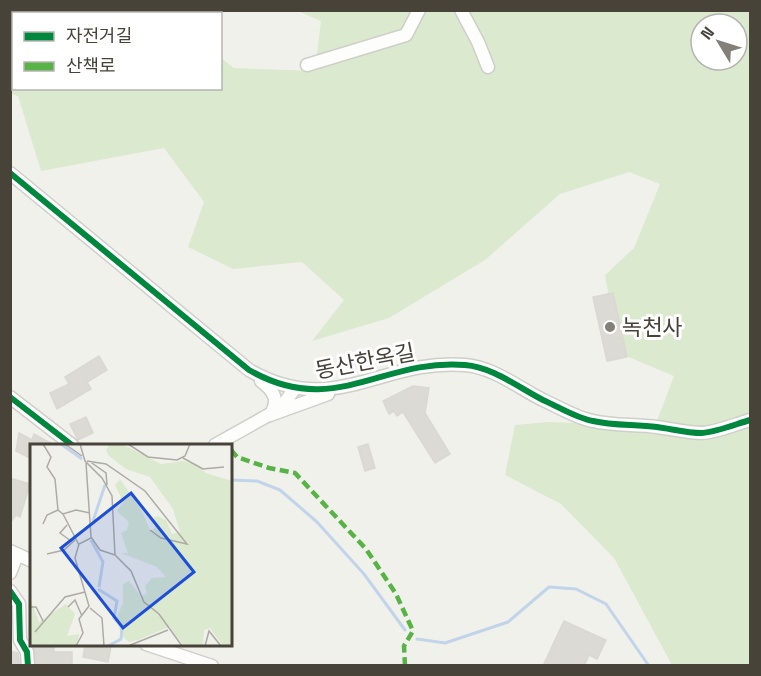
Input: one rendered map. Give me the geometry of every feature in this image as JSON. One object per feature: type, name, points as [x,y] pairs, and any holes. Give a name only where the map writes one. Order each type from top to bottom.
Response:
[{"type":"street","points":[[307,64],[406,35],[419,10]]},
{"type":"street","points":[[461,10],[488,67]]},
{"type":"street","name":"동산한옥길","points":[[10,173],[249,370],[273,383],[319,391],[337,389],[426,366],[467,365],[495,374],[530,394],[594,422],[703,433],[750,420]]},
{"type":"street","points":[[249,370],[270,387],[274,394],[276,403],[270,415]]},
{"type":"street","points":[[217,444],[282,408],[295,388]]},
{"type":"street","points":[[270,415],[322,397],[337,389]]},
{"type":"street","points":[[10,397],[71,444]]},
{"type":"street","points":[[10,573],[14,553],[30,560]]},
{"type":"street","points":[[10,591],[19,604],[20,640],[27,652],[28,666]]},
{"type":"street","points":[[149,646],[212,666]]},
{"type":"green space","points":[[298,11],[750,11],[750,665],[672,665],[614,558],[561,504],[505,475],[515,425],[548,422],[655,426],[674,376],[619,353],[605,275],[634,248],[660,184],[629,172],[560,194],[485,260],[389,318],[312,341],[344,300],[302,262],[233,269],[188,247],[204,202],[164,148],[41,171],[18,96],[11,94],[10,27],[12,28],[12,90],[222,90],[222,59],[234,68],[315,71],[321,21]]},
{"type":"building","name":"녹천사","points":[[613,293],[627,357],[607,361],[593,297]]},
{"type":"building","points":[[99,356],[107,370],[87,382],[91,389],[57,409],[50,393],[69,384],[65,377]]},
{"type":"building","points":[[413,386],[429,388],[425,413],[450,454],[435,463],[403,412],[397,416],[394,411],[389,414],[383,401]]},
{"type":"building","points":[[86,417],[93,433],[78,440],[70,424]]},
{"type":"building","points":[[19,433],[32,440],[34,434],[52,444],[30,444],[30,458],[16,451]]},
{"type":"building","points":[[368,444],[375,468],[365,471],[358,447]]},
{"type":"building","points":[[13,479],[30,484],[20,517],[16,515],[10,523],[10,487]]},
{"type":"building","points":[[564,621],[606,640],[597,659],[589,655],[584,666],[543,666]]},
{"type":"building","points":[[34,646],[54,646],[54,652],[72,652],[72,666],[36,666]]},
{"type":"building","points":[[85,646],[111,647],[108,662],[83,657]]},
{"type":"building","points":[[10,651],[18,653],[20,666],[10,666]]},
{"type":"waterway","points":[[232,480],[257,481],[280,490],[317,522],[364,574],[405,630]]},
{"type":"waterway","points":[[417,639],[445,643],[508,622],[549,587],[576,589],[606,604],[649,666]]},
{"type":"marked path","points":[[232,451],[237,457],[269,468],[295,473],[366,549],[396,594],[413,631],[404,646],[405,666]]},
{"type":"cycle path","points":[[10,173],[249,370],[279,384],[307,389],[333,388],[435,365],[465,365],[496,374],[568,412],[601,423],[702,433],[720,430],[750,420]]},
{"type":"cycle path","points":[[10,397],[71,444]]},
{"type":"cycle path","points":[[10,591],[19,604],[20,640],[27,652],[28,666]]},
{"type":"place","name":"녹천사","points":[[610,327]]}]
